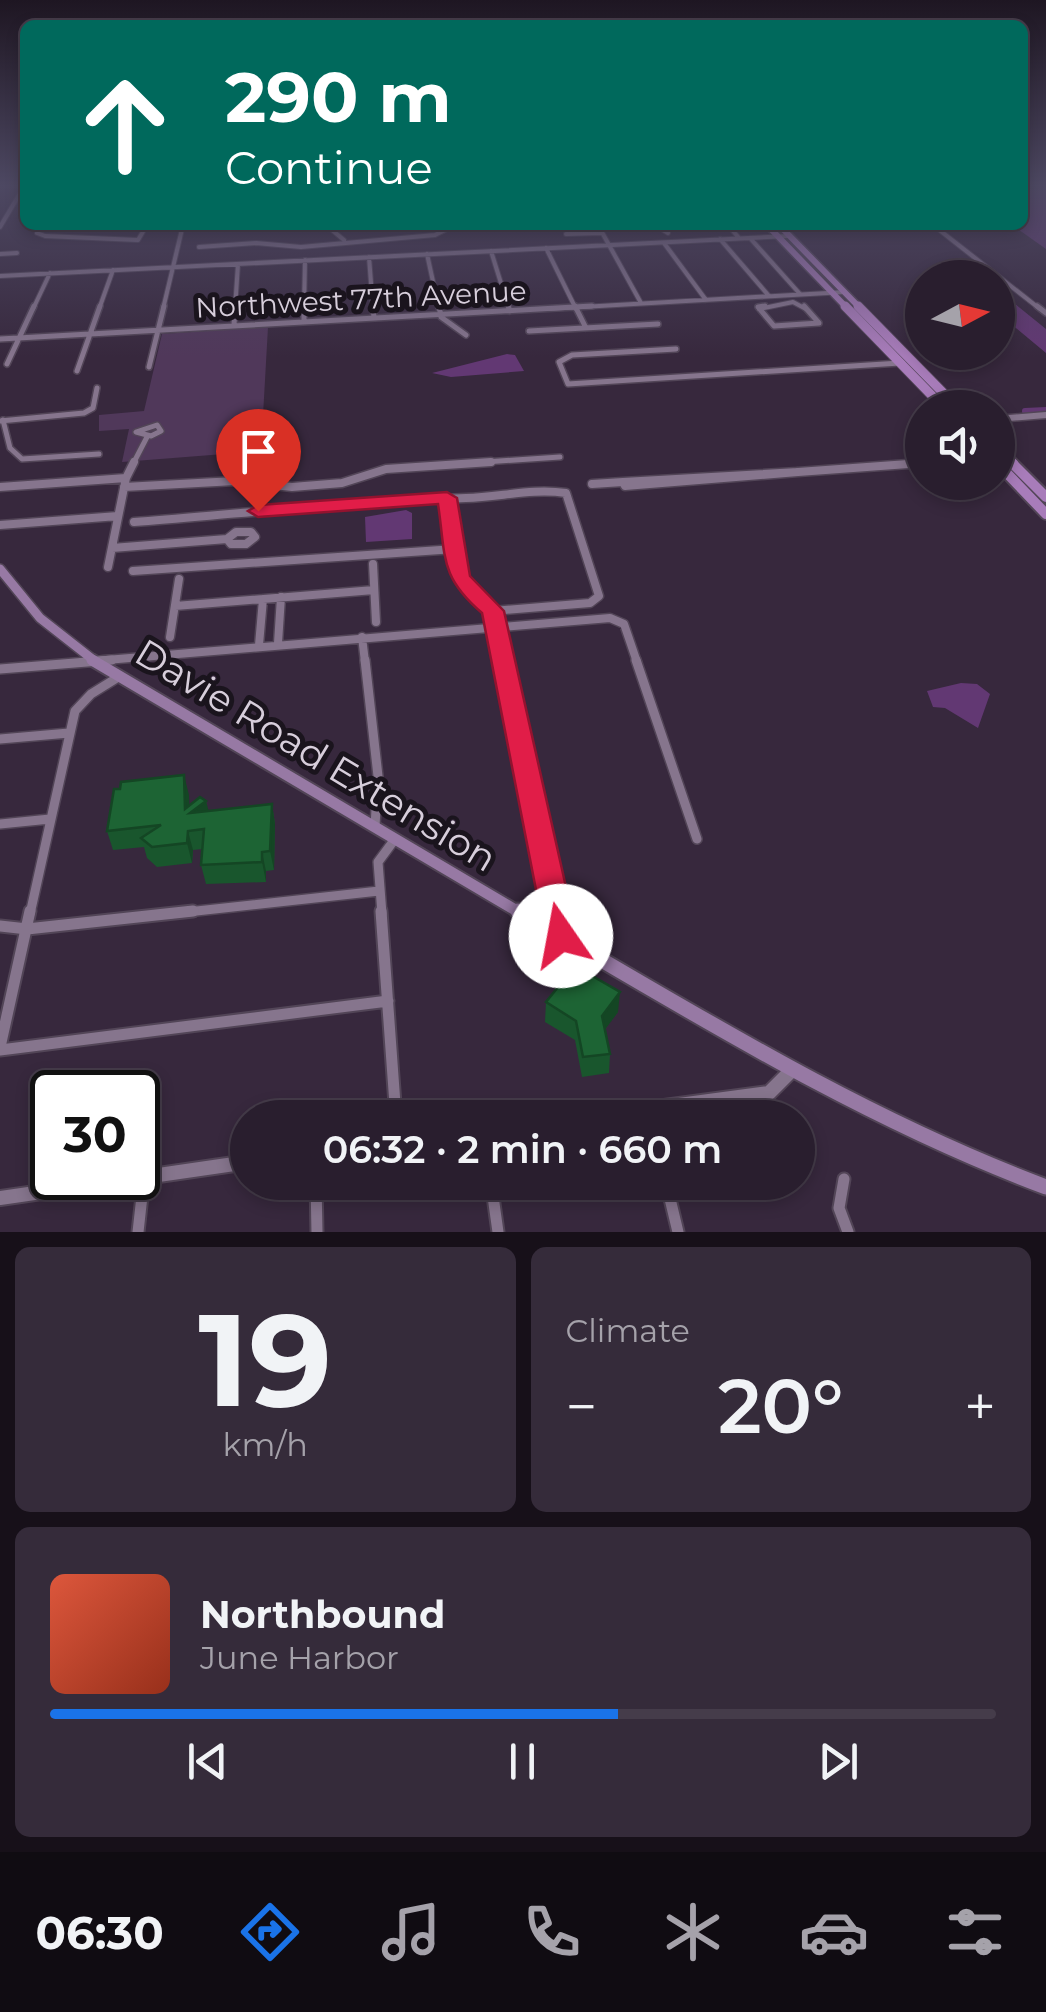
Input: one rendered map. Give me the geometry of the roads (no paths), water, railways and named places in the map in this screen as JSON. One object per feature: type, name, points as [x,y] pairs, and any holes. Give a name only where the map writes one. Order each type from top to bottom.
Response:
[{"type":"main road","points":[[784,242],[926,390]]},
{"type":"main road","points":[[795,242],[940,390]]},
{"type":"main road","points":[[1015,468],[1043,502],[1046,514]]},
{"type":"main road","points":[[1015,478],[1043,502]]},
{"type":"main road","name":"Davie Road Extension","points":[[0,569],[40,618],[94,660],[790,1072],[977,1163],[1046,1187]]},
{"type":"street","points":[[149,366],[179,242]]},
{"type":"street","points":[[199,247],[300,247],[331,242]]},
{"type":"street","points":[[340,258],[341,242]]},
{"type":"street","points":[[605,242],[641,303]]},
{"type":"street","points":[[0,276],[656,242]]},
{"type":"street","points":[[663,242],[706,300]]},
{"type":"street","points":[[722,242],[775,303]]},
{"type":"street","points":[[753,242],[800,294]]},
{"type":"street","points":[[956,242],[1046,313]]},
{"type":"street","points":[[546,248],[586,328]]},
{"type":"street","points":[[491,251],[510,311]]},
{"type":"street","points":[[0,254],[17,253]]},
{"type":"street","points":[[427,254],[445,323],[466,335]]},
{"type":"street","points":[[369,257],[374,318]]},
{"type":"street","points":[[304,322],[305,260]]},
{"type":"street","points":[[234,326],[238,264]]},
{"type":"street","points":[[77,371],[113,270]]},
{"type":"street","points":[[7,364],[50,273]]},
{"type":"street","name":"Northwest 77th Avenue","points":[[0,340],[844,292]]},
{"type":"street","points":[[798,302],[819,324],[774,326],[759,305],[775,303],[798,302]]},
{"type":"street","name":"Northwest 77th Avenue","points":[[528,331],[658,324]]},
{"type":"street","points":[[676,349],[563,358],[560,362],[568,384],[900,363]]},
{"type":"street","points":[[97,388],[94,408],[84,413],[2,421],[12,454],[22,459],[99,454]]},
{"type":"street","points":[[1015,417],[1046,415]]},
{"type":"street","points":[[108,567],[126,478],[147,437]]},
{"type":"street","points":[[124,487],[235,481],[292,487],[342,482],[386,469],[560,457]]},
{"type":"street","points":[[592,484],[659,484],[905,464]]},
{"type":"street","points":[[0,487],[126,478]]},
{"type":"street","points":[[134,522],[492,497],[536,490],[566,493],[599,596],[590,603],[493,611]]},
{"type":"street","points":[[447,498],[464,586],[493,611],[561,936]]},
{"type":"street","points":[[241,531],[242,512]]},
{"type":"street","points":[[0,525],[118,516]]},
{"type":"street","points":[[227,540],[241,531]]},
{"type":"street","points":[[241,531],[255,536],[241,546]]},
{"type":"street","points":[[112,548],[227,540],[241,546]]},
{"type":"street","points":[[240,566],[241,546]]},
{"type":"street","points":[[132,571],[455,548]]},
{"type":"street","points":[[372,564],[376,622]]},
{"type":"street","points":[[170,637],[179,579]]},
{"type":"street","points":[[175,606],[374,590]]},
{"type":"street","points":[[278,643],[280,597]]},
{"type":"street","points":[[259,644],[263,599]]},
{"type":"street","points":[[0,668],[259,644],[618,620],[624,624],[697,839]]},
{"type":"street","points":[[362,637],[378,776],[375,826]]},
{"type":"street","points":[[120,676],[80,702],[69,733],[0,1048],[388,1001]]},
{"type":"street","points":[[0,740],[69,733]]},
{"type":"street","points":[[0,824],[50,819]]},
{"type":"street","points":[[395,1100],[378,890],[380,854],[396,839]]},
{"type":"street","points":[[0,926],[27,928],[378,890]]},
{"type":"street","points":[[727,1100],[770,1093],[790,1072]]},
{"type":"street","points":[[160,1176],[230,1165]]},
{"type":"street","points":[[844,1180],[840,1208],[848,1232]]},
{"type":"street","points":[[0,1198],[30,1194]]},
{"type":"street","points":[[138,1232],[142,1200]]},
{"type":"street","points":[[316,1200],[317,1232]]},
{"type":"street","points":[[494,1200],[498,1232]]},
{"type":"street","points":[[670,1200],[678,1232]]},
{"type":"waterway","points":[[1025,411],[1046,410]]}]
